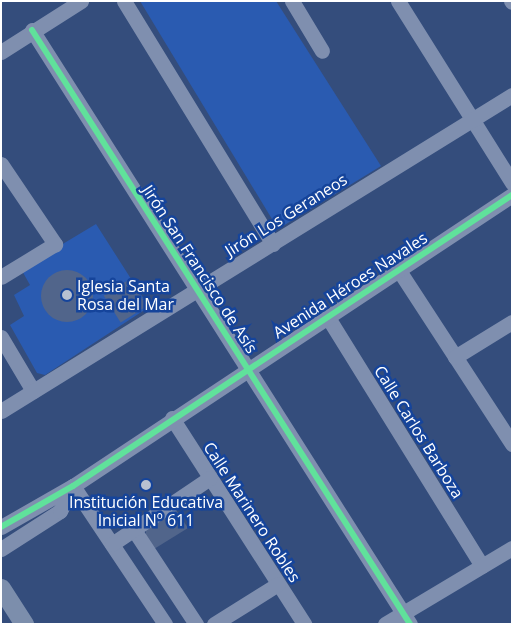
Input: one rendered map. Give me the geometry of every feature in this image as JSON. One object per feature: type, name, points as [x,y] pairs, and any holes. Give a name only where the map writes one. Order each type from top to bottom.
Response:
[{"type":"main road","points":[[1,588],[24,624]]},
{"type":"street","points":[[1,52],[32,30],[81,1]]},
{"type":"street","points":[[124,1],[273,244]]},
{"type":"street","points":[[292,1],[322,51]]},
{"type":"street","points":[[398,1],[512,183]]},
{"type":"street","name":"Jirón San Francisco de Asís","points":[[32,30],[196,291],[248,368],[407,618]]},
{"type":"street","name":"Jirón Los Geraneos","points":[[1,411],[512,95]]},
{"type":"street","points":[[1,164],[55,244],[1,277]]},
{"type":"street","name":"Avenida Héroes Navales","points":[[1,527],[73,486],[172,418],[512,195]]},
{"type":"street","points":[[398,269],[510,439]]},
{"type":"street","name":"Calle Carlos Barboza","points":[[327,316],[482,566]]},
{"type":"street","points":[[455,357],[512,322]]},
{"type":"street","points":[[1,337],[33,391]]},
{"type":"street","name":"Calle Marinero Robles","points":[[172,418],[304,624]]},
{"type":"street","points":[[112,544],[210,478]]},
{"type":"street","points":[[73,486],[165,624]]},
{"type":"street","name":"Avenida Héroes Navales","points":[[2,545],[60,511],[73,486]]},
{"type":"street","points":[[134,530],[196,624]]},
{"type":"street","points":[[385,624],[407,618],[482,566],[512,548]]},
{"type":"street","points":[[214,624],[278,584]]},
{"type":"shaded area","points":[[140,1],[276,1],[381,166],[278,229]]},
{"type":"shaded area","points":[[96,224],[149,307],[45,375],[37,373],[10,325],[24,316],[14,295],[30,285],[21,269]]},
{"type":"building","name":"Iglesia Santa Rosa del Mar","points":[[62,270],[72,270],[86,277],[93,291],[93,301],[86,315],[72,322],[62,322],[52,318],[45,311],[41,301],[41,291],[45,281],[52,274]]},
{"type":"building","points":[[130,279],[147,306],[121,323],[104,295]]},
{"type":"building","points":[[174,507],[188,528],[154,549],[146,537],[146,525]]},
{"type":"cycle path","points":[[32,30],[410,624]]},
{"type":"cycle path","points":[[1,527],[73,486],[512,195]]},
{"type":"place","name":"Iglesia Santa Rosa del Mar","points":[[67,295]]},
{"type":"place","name":"Institución Educativa Inicial Nº 611","points":[[146,485]]}]
